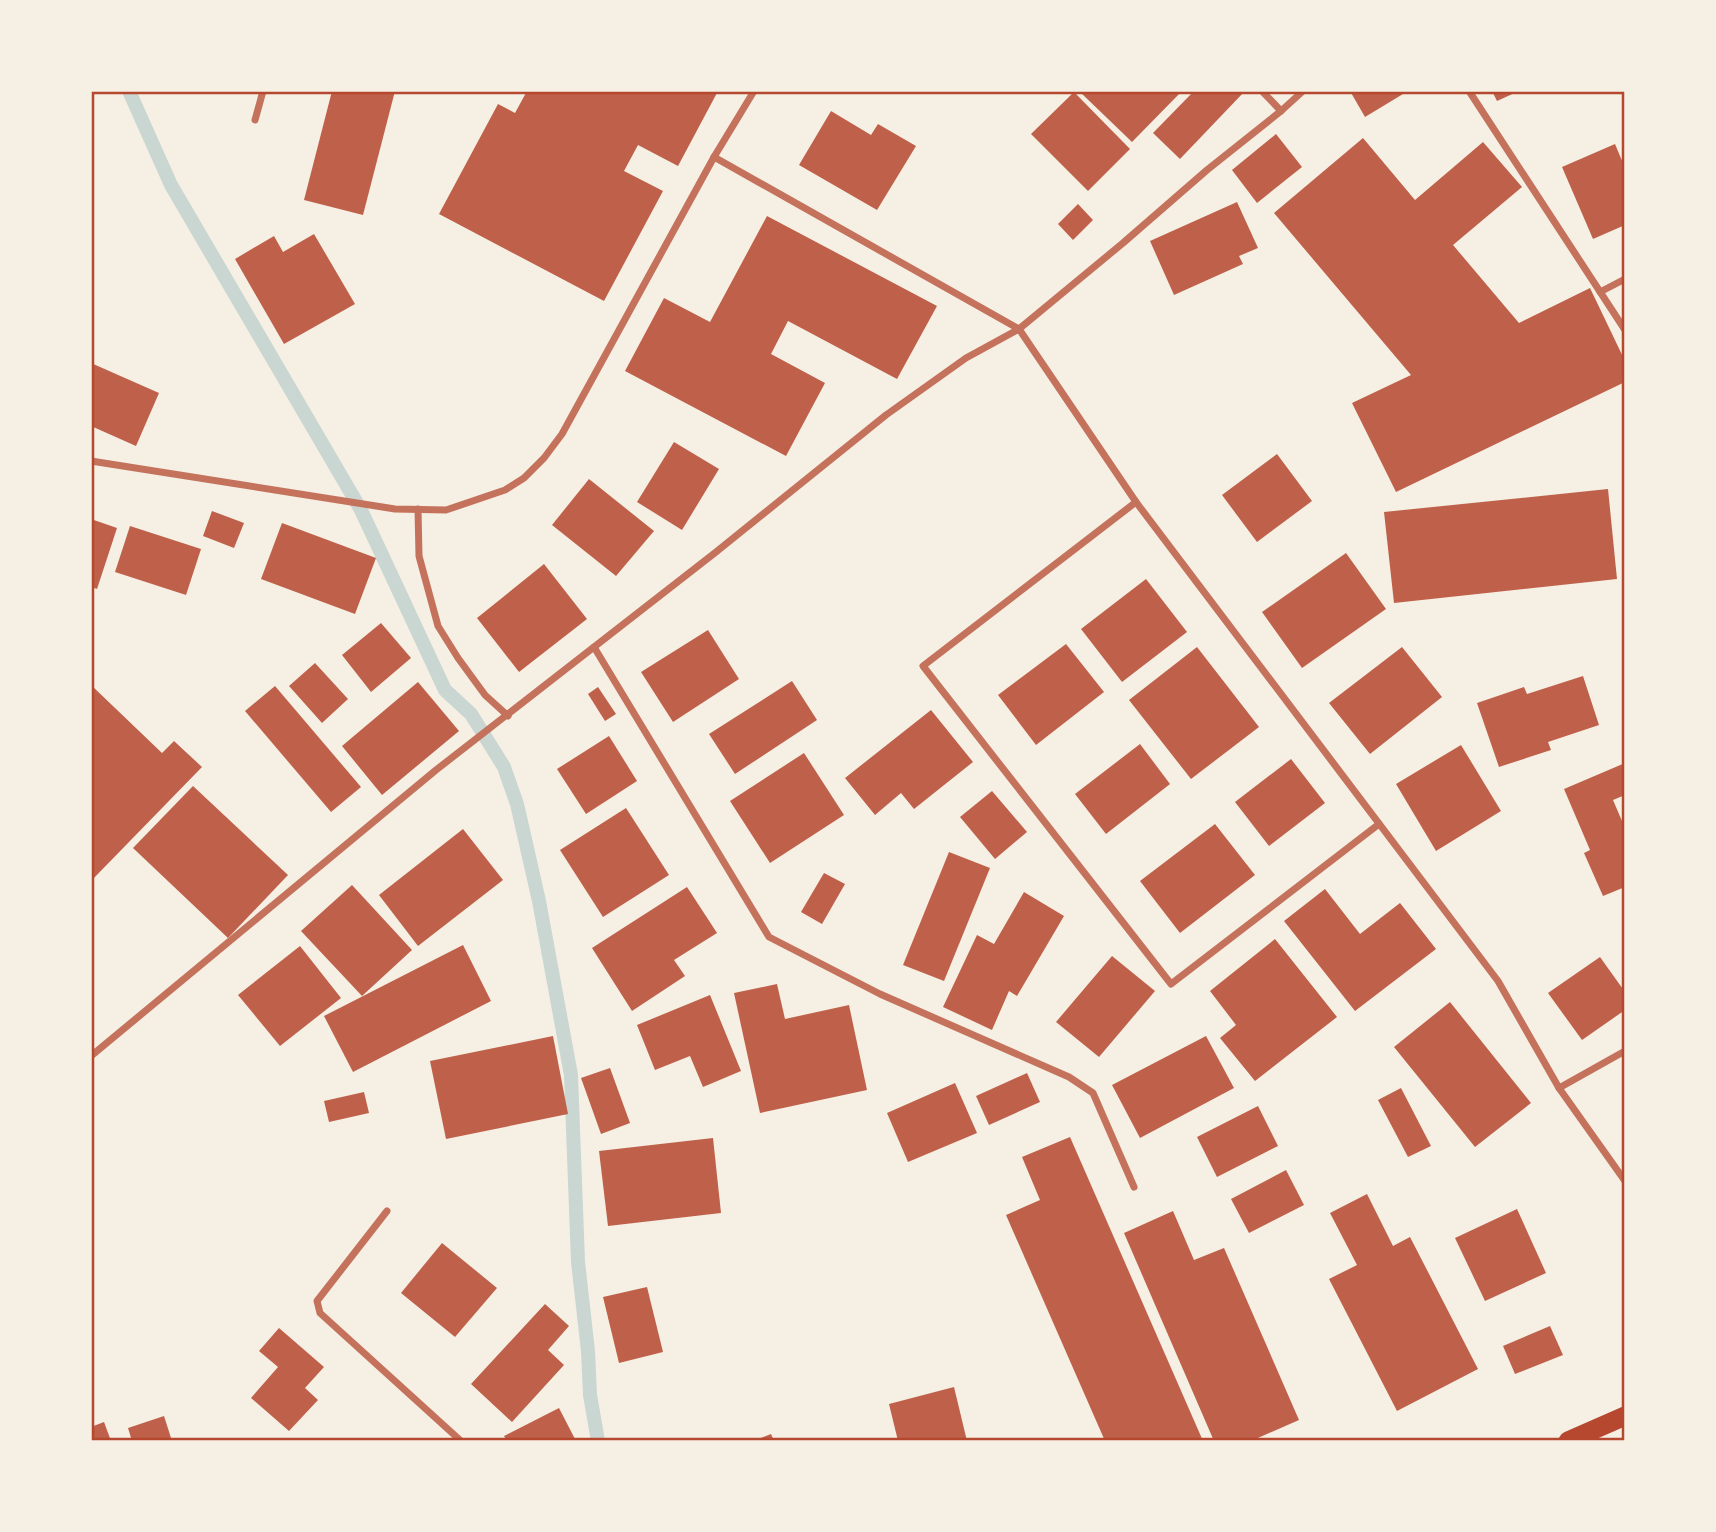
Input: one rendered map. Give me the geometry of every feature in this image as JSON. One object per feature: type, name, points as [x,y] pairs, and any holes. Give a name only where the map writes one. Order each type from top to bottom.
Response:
[{"type":"highway","points":[[1568,1441],[1625,1416]]},
{"type":"street","points":[[255,120],[263,91]]},
{"type":"street","points":[[91,461],[396,509],[446,510],[505,490],[524,478],[562,434],[714,157],[754,91]]},
{"type":"street","points":[[1262,91],[1281,111]]},
{"type":"street","points":[[91,1056],[436,770],[716,552],[886,415],[966,358],[1019,329],[1303,91]]},
{"type":"street","points":[[1469,91],[1625,330]]},
{"type":"street","points":[[714,157],[1019,329],[1136,502],[1498,981],[1559,1088],[1625,1181]]},
{"type":"street","points":[[1600,292],[1625,279]]},
{"type":"street","points":[[1136,502],[923,666],[1171,984],[1379,824]]},
{"type":"street","points":[[418,509],[419,556],[438,626],[485,695],[508,716]]},
{"type":"street","points":[[594,647],[769,936],[880,994],[1069,1077],[1093,1093],[1134,1187]]},
{"type":"street","points":[[1559,1088],[1625,1051]]},
{"type":"street","points":[[387,1211],[317,1301],[320,1313],[461,1441]]},
{"type":"building","points":[[332,91],[395,91],[363,215],[304,200]]},
{"type":"building","points":[[527,91],[718,91],[678,166],[638,145],[624,171],[663,191],[604,301],[439,214],[498,104],[515,113]]},
{"type":"building","points":[[1079,91],[1182,91],[1132,142]]},
{"type":"building","points":[[1194,91],[1244,92],[1180,159],[1153,133]]},
{"type":"building","points":[[1350,91],[1408,91],[1365,117]]},
{"type":"building","points":[[1492,91],[1519,91],[1497,101]]},
{"type":"building","points":[[1074,92],[1130,149],[1088,191],[1031,134]]},
{"type":"building","points":[[831,111],[871,135],[878,124],[916,146],[877,210],[799,165]]},
{"type":"building","points":[[1276,134],[1302,167],[1257,203],[1232,170]]},
{"type":"building","points":[[1363,138],[1415,200],[1483,142],[1522,187],[1453,245],[1519,323],[1590,288],[1625,361],[1625,382],[1396,492],[1352,403],[1411,375],[1274,213]]},
{"type":"building","points":[[1615,144],[1625,168],[1625,225],[1593,239],[1562,167]]},
{"type":"building","points":[[1237,202],[1258,248],[1239,256],[1243,264],[1174,295],[1150,241]]},
{"type":"building","points":[[1078,204],[1093,220],[1073,240],[1058,224]]},
{"type":"building","points":[[767,216],[937,306],[897,379],[788,321],[771,354],[825,383],[786,456],[625,371],[664,298],[710,322]]},
{"type":"building","points":[[314,234],[355,304],[284,344],[235,259],[274,236],[283,252]]},
{"type":"building","points":[[91,363],[159,393],[136,446],[91,426]]},
{"type":"building","points":[[674,442],[719,469],[682,530],[637,502]]},
{"type":"building","points":[[1277,454],[1312,501],[1257,542],[1222,495]]},
{"type":"building","points":[[589,479],[654,531],[616,576],[552,525]]},
{"type":"building","points":[[1608,489],[1617,579],[1394,603],[1384,512]]},
{"type":"building","points":[[212,511],[244,523],[234,548],[203,536]]},
{"type":"building","points":[[91,519],[117,528],[97,589],[91,587]]},
{"type":"building","points":[[282,523],[376,558],[355,614],[261,579]]},
{"type":"building","points":[[130,526],[201,549],[186,595],[115,572]]},
{"type":"building","points":[[1346,553],[1386,609],[1302,668],[1262,612]]},
{"type":"building","points":[[544,564],[587,619],[519,672],[477,618]]},
{"type":"building","points":[[1146,579],[1187,632],[1122,682],[1081,629]]},
{"type":"building","points":[[381,623],[411,658],[371,692],[342,655]]},
{"type":"building","points":[[708,630],[739,679],[673,722],[641,672]]},
{"type":"building","points":[[1066,644],[1104,692],[1036,745],[998,695]]},
{"type":"building","points":[[1197,647],[1259,727],[1191,779],[1129,700]]},
{"type":"building","points":[[1402,647],[1442,697],[1370,754],[1329,703]]},
{"type":"building","points":[[315,663],[348,699],[322,723],[289,686]]},
{"type":"building","points":[[1583,676],[1599,725],[1548,742],[1551,750],[1499,767],[1477,703],[1524,687],[1527,694]]},
{"type":"building","points":[[792,681],[817,720],[735,774],[709,734]]},
{"type":"building","points":[[418,682],[459,731],[382,795],[342,746]]},
{"type":"building","points":[[91,685],[162,753],[174,741],[202,767],[91,881]]},
{"type":"building","points":[[275,686],[361,787],[331,812],[245,711]]},
{"type":"building","points":[[598,687],[616,714],[605,721],[588,694]]},
{"type":"building","points":[[931,710],[973,762],[914,809],[901,793],[875,815],[845,778]]},
{"type":"building","points":[[609,736],[637,781],[586,814],[557,769]]},
{"type":"building","points":[[1140,744],[1170,784],[1106,834],[1075,794]]},
{"type":"building","points":[[1461,745],[1501,811],[1436,851],[1396,784]]},
{"type":"building","points":[[804,753],[844,815],[770,863],[730,801]]},
{"type":"building","points":[[1291,759],[1325,803],[1269,846],[1235,802]]},
{"type":"building","points":[[1625,763],[1625,795],[1613,800],[1625,828],[1625,887],[1603,896],[1584,853],[1590,850],[1564,789]]},
{"type":"building","points":[[193,786],[288,875],[228,938],[133,848]]},
{"type":"building","points":[[992,791],[1027,832],[995,859],[960,817]]},
{"type":"building","points":[[626,808],[669,875],[603,917],[560,850]]},
{"type":"building","points":[[1215,824],[1255,875],[1180,933],[1140,881]]},
{"type":"building","points":[[463,829],[503,880],[418,946],[379,895]]},
{"type":"building","points":[[949,852],[990,868],[944,981],[903,965]]},
{"type":"building","points":[[824,873],[845,884],[822,924],[801,912]]},
{"type":"building","points":[[352,885],[412,950],[362,996],[301,931]]},
{"type":"building","points":[[687,887],[717,933],[674,960],[685,976],[632,1011],[592,948]]},
{"type":"building","points":[[1325,889],[1360,934],[1400,903],[1436,949],[1355,1011],[1284,921]]},
{"type":"building","points":[[1024,892],[1064,916],[1017,996],[1009,991],[992,1030],[943,1007],[977,935],[994,944]]},
{"type":"building","points":[[1275,939],[1337,1017],[1255,1081],[1220,1038],[1236,1025],[1210,991]]},
{"type":"building","points":[[463,945],[491,1001],[353,1072],[324,1016]]},
{"type":"building","points":[[300,946],[341,998],[280,1046],[238,995]]},
{"type":"building","points":[[1112,956],[1155,991],[1099,1057],[1056,1022]]},
{"type":"building","points":[[1600,957],[1625,992],[1625,1010],[1582,1040],[1548,993]]},
{"type":"building","points":[[777,984],[785,1019],[849,1005],[867,1090],[760,1113],[734,993]]},
{"type":"building","points":[[710,995],[741,1071],[703,1087],[690,1056],[655,1070],[637,1025]]},
{"type":"building","points":[[1450,1002],[1531,1103],[1475,1147],[1394,1047]]},
{"type":"building","points":[[553,1036],[568,1114],[446,1139],[430,1061]]},
{"type":"building","points":[[1206,1036],[1234,1088],[1140,1138],[1112,1085]]},
{"type":"building","points":[[610,1068],[630,1123],[601,1134],[581,1078]]},
{"type":"building","points":[[1027,1073],[1040,1102],[989,1125],[976,1096]]},
{"type":"building","points":[[955,1083],[977,1133],[908,1162],[887,1113]]},
{"type":"building","points":[[1401,1088],[1431,1146],[1408,1157],[1378,1100]]},
{"type":"building","points":[[364,1092],[369,1113],[329,1122],[324,1101]]},
{"type":"building","points":[[1258,1106],[1278,1146],[1217,1177],[1197,1137]]},
{"type":"building","points":[[1070,1137],[1203,1441],[1105,1441],[1006,1215],[1040,1200],[1022,1157]]},
{"type":"building","points":[[713,1138],[721,1213],[608,1226],[599,1151]]},
{"type":"building","points":[[1286,1170],[1304,1205],[1249,1233],[1231,1199]]},
{"type":"building","points":[[1367,1194],[1393,1246],[1410,1237],[1478,1369],[1397,1411],[1329,1279],[1357,1265],[1330,1213]]},
{"type":"building","points":[[1517,1209],[1546,1273],[1485,1301],[1455,1238]]},
{"type":"building","points":[[1173,1211],[1194,1260],[1224,1248],[1299,1420],[1251,1441],[1214,1441],[1124,1233]]},
{"type":"building","points":[[442,1243],[497,1288],[455,1337],[401,1293]]},
{"type":"building","points":[[647,1287],[663,1352],[619,1363],[603,1297]]},
{"type":"building","points":[[545,1304],[569,1326],[548,1350],[564,1365],[512,1422],[471,1384]]},
{"type":"building","points":[[1550,1326],[1563,1355],[1515,1374],[1503,1346]]},
{"type":"building","points":[[279,1328],[324,1367],[305,1388],[318,1400],[289,1431],[251,1398],[278,1367],[259,1351]]},
{"type":"building","points":[[954,1387],[967,1441],[898,1441],[889,1404]]},
{"type":"building","points":[[559,1408],[576,1441],[507,1441],[504,1436]]},
{"type":"building","points":[[164,1416],[172,1441],[132,1441],[128,1428]]},
{"type":"building","points":[[104,1422],[111,1441],[91,1441],[91,1427]]},
{"type":"building","points":[[771,1434],[774,1441],[753,1441]]},
{"type":"waterway","points":[[129,91],[171,185],[361,510],[445,690],[471,714],[504,767],[517,804],[539,901],[571,1075],[578,1262],[590,1395],[598,1441]]}]
